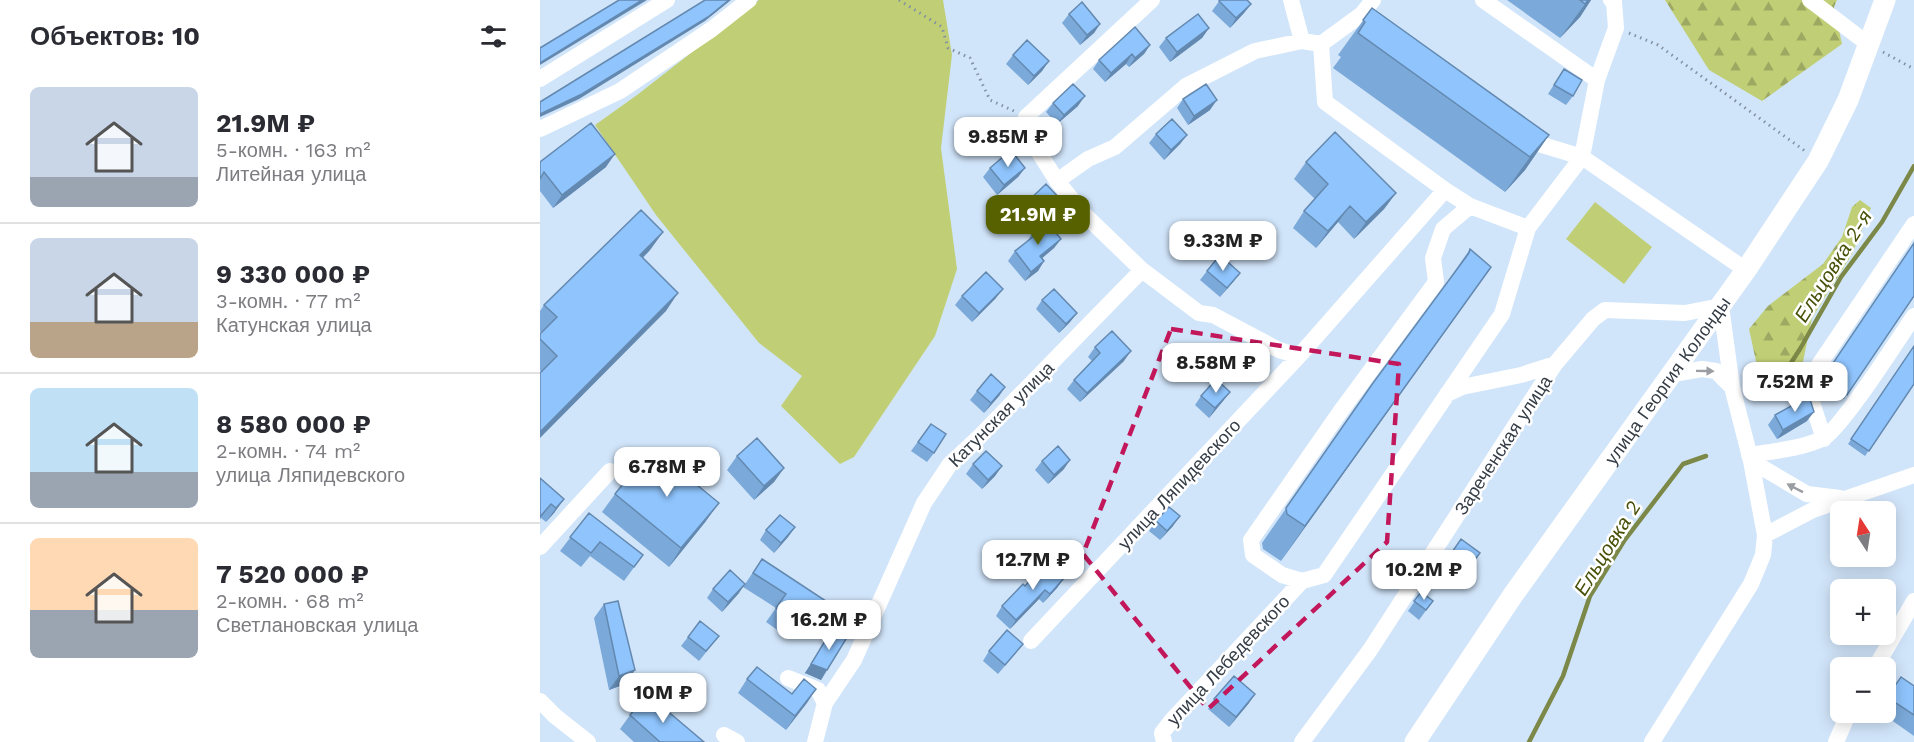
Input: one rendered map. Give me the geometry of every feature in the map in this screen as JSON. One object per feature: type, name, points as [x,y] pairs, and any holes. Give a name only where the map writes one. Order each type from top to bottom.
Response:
[{"type":"main road","name":"улица Георгия Колонды","points":[[1415,742],[1514,595],[1746,270],[1818,161],[1848,100],[1884,0]]},
{"type":"street","points":[[540,79],[667,0]]},
{"type":"street","points":[[540,129],[620,91],[749,0]]},
{"type":"street","points":[[1152,0],[1026,117],[1023,127],[1057,181],[1084,214],[1142,270],[1199,313],[1213,315],[1279,350],[1299,356]]},
{"type":"street","points":[[1291,0],[1302,41]]},
{"type":"street","points":[[1057,181],[1088,159],[1115,147],[1186,86],[1255,51],[1302,41],[1321,44],[1362,14],[1373,0]]},
{"type":"street","points":[[1483,0],[1598,80]]},
{"type":"street","points":[[1470,206],[1443,229],[1433,258],[1436,282],[1340,412],[1251,540],[1253,555],[1281,575],[1302,581],[1324,575],[1502,315],[1528,228],[1582,157],[1598,80],[1616,28],[1614,2],[1611,0]]},
{"type":"street","points":[[1810,0],[1868,44]]},
{"type":"street","points":[[1362,14],[1400,42]]},
{"type":"street","points":[[1321,44],[1324,102],[1470,206],[1528,228]]},
{"type":"street","points":[[1511,124],[1539,144],[1582,157],[1746,270]]},
{"type":"street","name":"улица Ляпидевского","points":[[1031,641],[1299,356],[1445,190]]},
{"type":"street","points":[[1824,439],[1806,384],[1914,224]]},
{"type":"street","name":"Катунская улица","points":[[815,742],[825,703],[854,660],[924,504],[950,464],[1142,270]]},
{"type":"street","points":[[1652,742],[1751,584],[1763,555],[1764,535],[1750,458],[1732,387],[1721,306]]},
{"type":"street","name":"Зареченская улица","points":[[1302,742],[1370,650],[1555,364],[1593,319],[1605,310],[1685,313],[1721,306]]},
{"type":"street","points":[[1750,458],[1824,439],[1847,413],[1914,316]]},
{"type":"street","points":[[1446,394],[1462,387],[1521,375],[1555,364]]},
{"type":"street","points":[[1673,374],[1702,369],[1716,371],[1732,387]]},
{"type":"street","points":[[1750,458],[1807,494],[1845,498]]},
{"type":"street","points":[[540,547],[610,471]]},
{"type":"street","points":[[1764,535],[1813,510],[1914,475]]},
{"type":"street","name":"улица Лебедевского","points":[[1164,742],[1162,733],[1172,720],[1302,581]]},
{"type":"street","points":[[1882,657],[1912,611]]},
{"type":"street","points":[[788,678],[818,690],[825,703]]},
{"type":"street","points":[[540,701],[588,742]]},
{"type":"street","points":[[1836,742],[1843,723]]},
{"type":"path","points":[[899,0],[942,27],[948,48],[970,58],[990,100],[1026,117]]},
{"type":"path","points":[[1616,28],[1658,45],[1818,161]]},
{"type":"path","points":[[1868,44],[1914,69]]},
{"type":"highlighted area","points":[[1171,329],[1399,364],[1387,542],[1208,709],[1083,554]]},
{"type":"green space","points":[[759,0],[943,0],[952,55],[941,148],[957,269],[935,336],[854,457],[840,464],[781,406],[802,376],[759,343],[656,215],[595,125]]},
{"type":"green space","points":[[1665,0],[1837,0],[1834,7],[1842,44],[1762,101],[1709,70]]},
{"type":"green space","points":[[1860,200],[1871,208],[1852,254],[1812,318],[1797,391],[1764,398],[1749,329],[1768,306],[1823,264],[1842,237],[1852,207]]},
{"type":"green space","points":[[1595,202],[1652,247],[1624,284],[1566,239]]},
{"type":"building","points":[[619,0],[642,0],[540,63],[540,48]]},
{"type":"building","points":[[705,0],[729,0],[708,17],[582,94],[540,114],[540,102]]},
{"type":"building","points":[[1220,0],[1247,0],[1251,4],[1236,18]]},
{"type":"building","points":[[1082,2],[1100,24],[1087,35],[1069,14]]},
{"type":"building","points":[[1372,8],[1549,135],[1530,157],[1358,33],[1365,22],[1363,20]]},
{"type":"building","points":[[1198,14],[1209,28],[1177,52],[1166,38]]},
{"type":"building","points":[[1135,27],[1150,45],[1135,58],[1132,54],[1111,73],[1099,60]]},
{"type":"building","points":[[1027,40],[1049,61],[1034,76],[1013,55]]},
{"type":"building","points":[[1564,69],[1582,80],[1573,96],[1554,85]]},
{"type":"building","points":[[1073,84],[1085,96],[1064,115],[1053,103]]},
{"type":"building","points":[[1206,84],[1217,100],[1194,116],[1183,99]]},
{"type":"building","points":[[1172,119],[1187,135],[1171,150],[1156,134]]},
{"type":"building","points":[[591,123],[615,154],[562,195],[544,172],[540,179],[540,162]]},
{"type":"building","points":[[1335,132],[1396,193],[1366,222],[1350,206],[1328,231],[1304,211],[1328,184],[1306,162]]},
{"type":"building","points":[[1011,150],[1025,168],[1004,185],[990,168]]},
{"type":"building","points":[[1046,184],[1061,200],[1040,219],[1026,203]]},
{"type":"building","points":[[641,210],[663,232],[640,255],[678,293],[540,432],[540,373],[557,356],[540,339],[540,334],[557,317],[544,305]]},
{"type":"building","points":[[1047,222],[1061,239],[1040,256],[1044,261],[1031,272],[1015,251]]},
{"type":"building","points":[[1914,243],[1914,296],[1847,395],[1823,378]]},
{"type":"building","points":[[1470,249],[1491,267],[1305,526],[1287,514],[1286,508]]},
{"type":"building","points":[[1220,255],[1240,273],[1227,288],[1207,271]]},
{"type":"building","points":[[986,272],[1003,289],[979,313],[962,296]]},
{"type":"building","points":[[1054,289],[1077,313],[1066,324],[1042,300]]},
{"type":"building","points":[[1112,331],[1131,351],[1087,393],[1074,380],[1100,353],[1095,347]]},
{"type":"building","points":[[1914,346],[1914,384],[1869,451],[1851,439]]},
{"type":"building","points":[[991,374],[1005,387],[991,403],[977,391]]},
{"type":"building","points":[[1216,379],[1230,392],[1215,408],[1201,396]]},
{"type":"building","points":[[1809,396],[1814,412],[1783,430],[1775,415]]},
{"type":"building","points":[[931,424],[946,434],[934,453],[918,442]]},
{"type":"building","points":[[757,438],[784,468],[764,486],[737,456]]},
{"type":"building","points":[[1058,446],[1070,460],[1054,475],[1042,461]]},
{"type":"building","points":[[652,448],[719,503],[681,548],[615,494]]},
{"type":"building","points":[[986,451],[1002,466],[988,480],[973,464]]},
{"type":"building","points":[[540,478],[564,499],[556,508],[551,504],[540,517]]},
{"type":"building","points":[[1169,507],[1180,516],[1167,531],[1156,521]]},
{"type":"building","points":[[589,513],[643,555],[634,567],[600,542],[591,553],[570,537]]},
{"type":"building","points":[[780,515],[795,527],[781,543],[766,530]]},
{"type":"building","points":[[1461,539],[1480,553],[1468,569],[1450,555]]},
{"type":"building","points":[[762,559],[838,609],[829,622],[806,607],[796,622],[776,608],[786,594],[753,573]]},
{"type":"building","points":[[1046,563],[1064,578],[1050,594],[1045,590],[1016,620],[1002,606]]},
{"type":"building","points":[[730,570],[745,584],[728,602],[713,589]]},
{"type":"building","points":[[1421,592],[1433,601],[1426,610],[1414,601]]},
{"type":"building","points":[[618,601],[635,670],[619,676],[604,604]]},
{"type":"building","points":[[700,621],[719,636],[706,651],[688,637]]},
{"type":"building","points":[[1007,630],[1023,644],[1005,665],[989,651]]},
{"type":"building","points":[[831,631],[846,639],[827,670],[811,664]]},
{"type":"building","points":[[757,667],[792,694],[804,679],[816,689],[795,716],[747,679]]},
{"type":"building","points":[[1234,676],[1255,694],[1236,717],[1214,699]]},
{"type":"building","points":[[1901,677],[1914,686],[1914,715],[1896,703],[1896,684]]},
{"type":"building","points":[[643,699],[654,709],[658,703],[704,742],[660,742],[630,715]]},
{"type":"waterway","name":"Ельцовка 2-я","points":[[1778,383],[1841,277],[1882,222],[1914,166]]},
{"type":"waterway","name":"Ельцовка 2","points":[[1529,742],[1563,676],[1590,596],[1624,541],[1683,464],[1706,456]]}]
